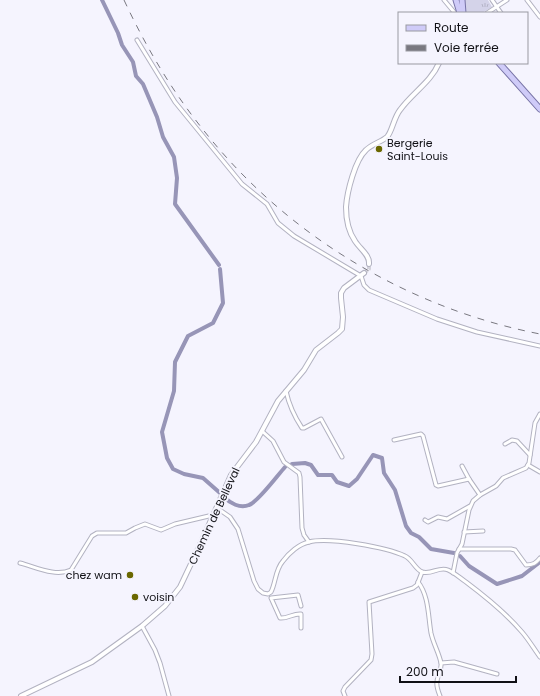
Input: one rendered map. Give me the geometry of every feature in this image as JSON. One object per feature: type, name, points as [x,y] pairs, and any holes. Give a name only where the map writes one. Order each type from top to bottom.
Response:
[{"type":"main road","points":[[456,0],[460,12]]},
{"type":"main road","points":[[462,0],[463,12]]},
{"type":"main road","points":[[500,64],[540,109]]},
{"type":"street","points":[[444,0],[454,12]]},
{"type":"street","points":[[492,0],[500,12]]},
{"type":"street","points":[[489,12],[505,0]]},
{"type":"street","points":[[527,0],[540,16]]},
{"type":"street","points":[[138,40],[175,102],[242,184],[267,204],[278,223],[294,236],[363,274],[364,284],[369,290],[437,319],[477,332],[540,346]]},
{"type":"street","points":[[369,264],[370,260],[352,236],[346,215],[347,199],[358,162],[366,150],[387,137],[400,110],[427,81],[439,64]]},
{"type":"street","name":"Chemin de Belleval","points":[[21,696],[92,662],[142,626],[165,606],[180,587],[231,475],[252,448],[273,407],[304,370],[316,350],[342,329],[343,317],[340,298],[341,292],[363,274]]},
{"type":"street","points":[[286,391],[289,405],[302,428],[321,419],[342,457]]},
{"type":"street","points":[[453,572],[457,553],[462,544],[470,506],[480,495],[496,486],[503,478],[520,471],[528,465],[535,423],[540,414]]},
{"type":"street","points":[[262,431],[273,441],[284,462],[299,473],[302,528],[304,535],[309,542]]},
{"type":"street","points":[[394,440],[418,434],[422,435],[437,485],[469,479]]},
{"type":"street","points":[[505,444],[512,440],[517,441],[530,455]]},
{"type":"street","points":[[528,465],[540,472]]},
{"type":"street","points":[[462,466],[480,495]]},
{"type":"street","points":[[425,520],[428,522],[440,517],[447,519],[470,506]]},
{"type":"street","points":[[217,508],[230,517],[238,529],[254,581],[258,589],[263,593],[268,594],[270,592],[277,569],[283,560],[299,546],[317,541],[372,546],[405,556],[422,572],[431,572],[442,568],[453,572],[508,617],[524,634],[540,657]]},
{"type":"street","points":[[20,563],[49,572],[64,573],[71,570],[92,536],[97,533],[126,533],[145,524],[162,530],[175,524],[213,515]]},
{"type":"street","points":[[464,532],[483,531]]},
{"type":"street","points":[[459,549],[511,549],[515,550],[526,564],[532,565],[540,558]]},
{"type":"street","points":[[345,696],[343,691],[345,687],[371,660],[372,654],[369,602],[413,588],[418,582],[422,572]]},
{"type":"street","points":[[418,582],[423,591],[428,610],[431,633],[441,663],[441,670],[437,681],[437,688],[440,696]]},
{"type":"street","points":[[300,606],[298,595],[271,598],[280,618],[283,619],[301,614],[301,628]]},
{"type":"street","points":[[142,626],[160,663],[168,696]]},
{"type":"street","points":[[441,663],[454,662],[497,674]]},
{"type":"green space","points":[[464,0],[488,0],[492,7],[484,12],[466,12]]},
{"type":"waterway","points":[[102,0],[118,33],[122,45],[133,62],[136,76],[143,84],[157,117],[163,137],[174,157],[177,178],[175,204],[219,265]]},
{"type":"waterway","points":[[220,269],[223,303],[213,323],[188,336],[175,362],[174,391],[162,432],[167,458],[173,469],[184,474],[203,478],[220,493]]},
{"type":"waterway","points":[[292,464],[305,463],[311,465],[318,475],[332,475],[337,482],[349,486],[357,479],[373,455],[382,458],[384,473],[395,490],[406,526],[411,533],[419,537],[431,549],[454,553]]},
{"type":"waterway","points":[[224,497],[235,505],[249,505],[262,494],[285,467]]},
{"type":"waterway","points":[[460,556],[469,566],[497,584],[522,576],[540,562]]},
{"type":"tunnel","points":[[364,273],[369,269],[369,264]]},
{"type":"railway","points":[[124,0],[159,66],[179,97],[201,127],[234,166],[270,201],[310,233],[352,261],[396,285],[443,306],[491,322],[540,334]]},
{"type":"place","name":"Bergerie Saint-Louis","points":[[379,149]]},
{"type":"place","name":"chez wam","points":[[130,575]]},
{"type":"place","name":"voisin","points":[[135,597]]}]
